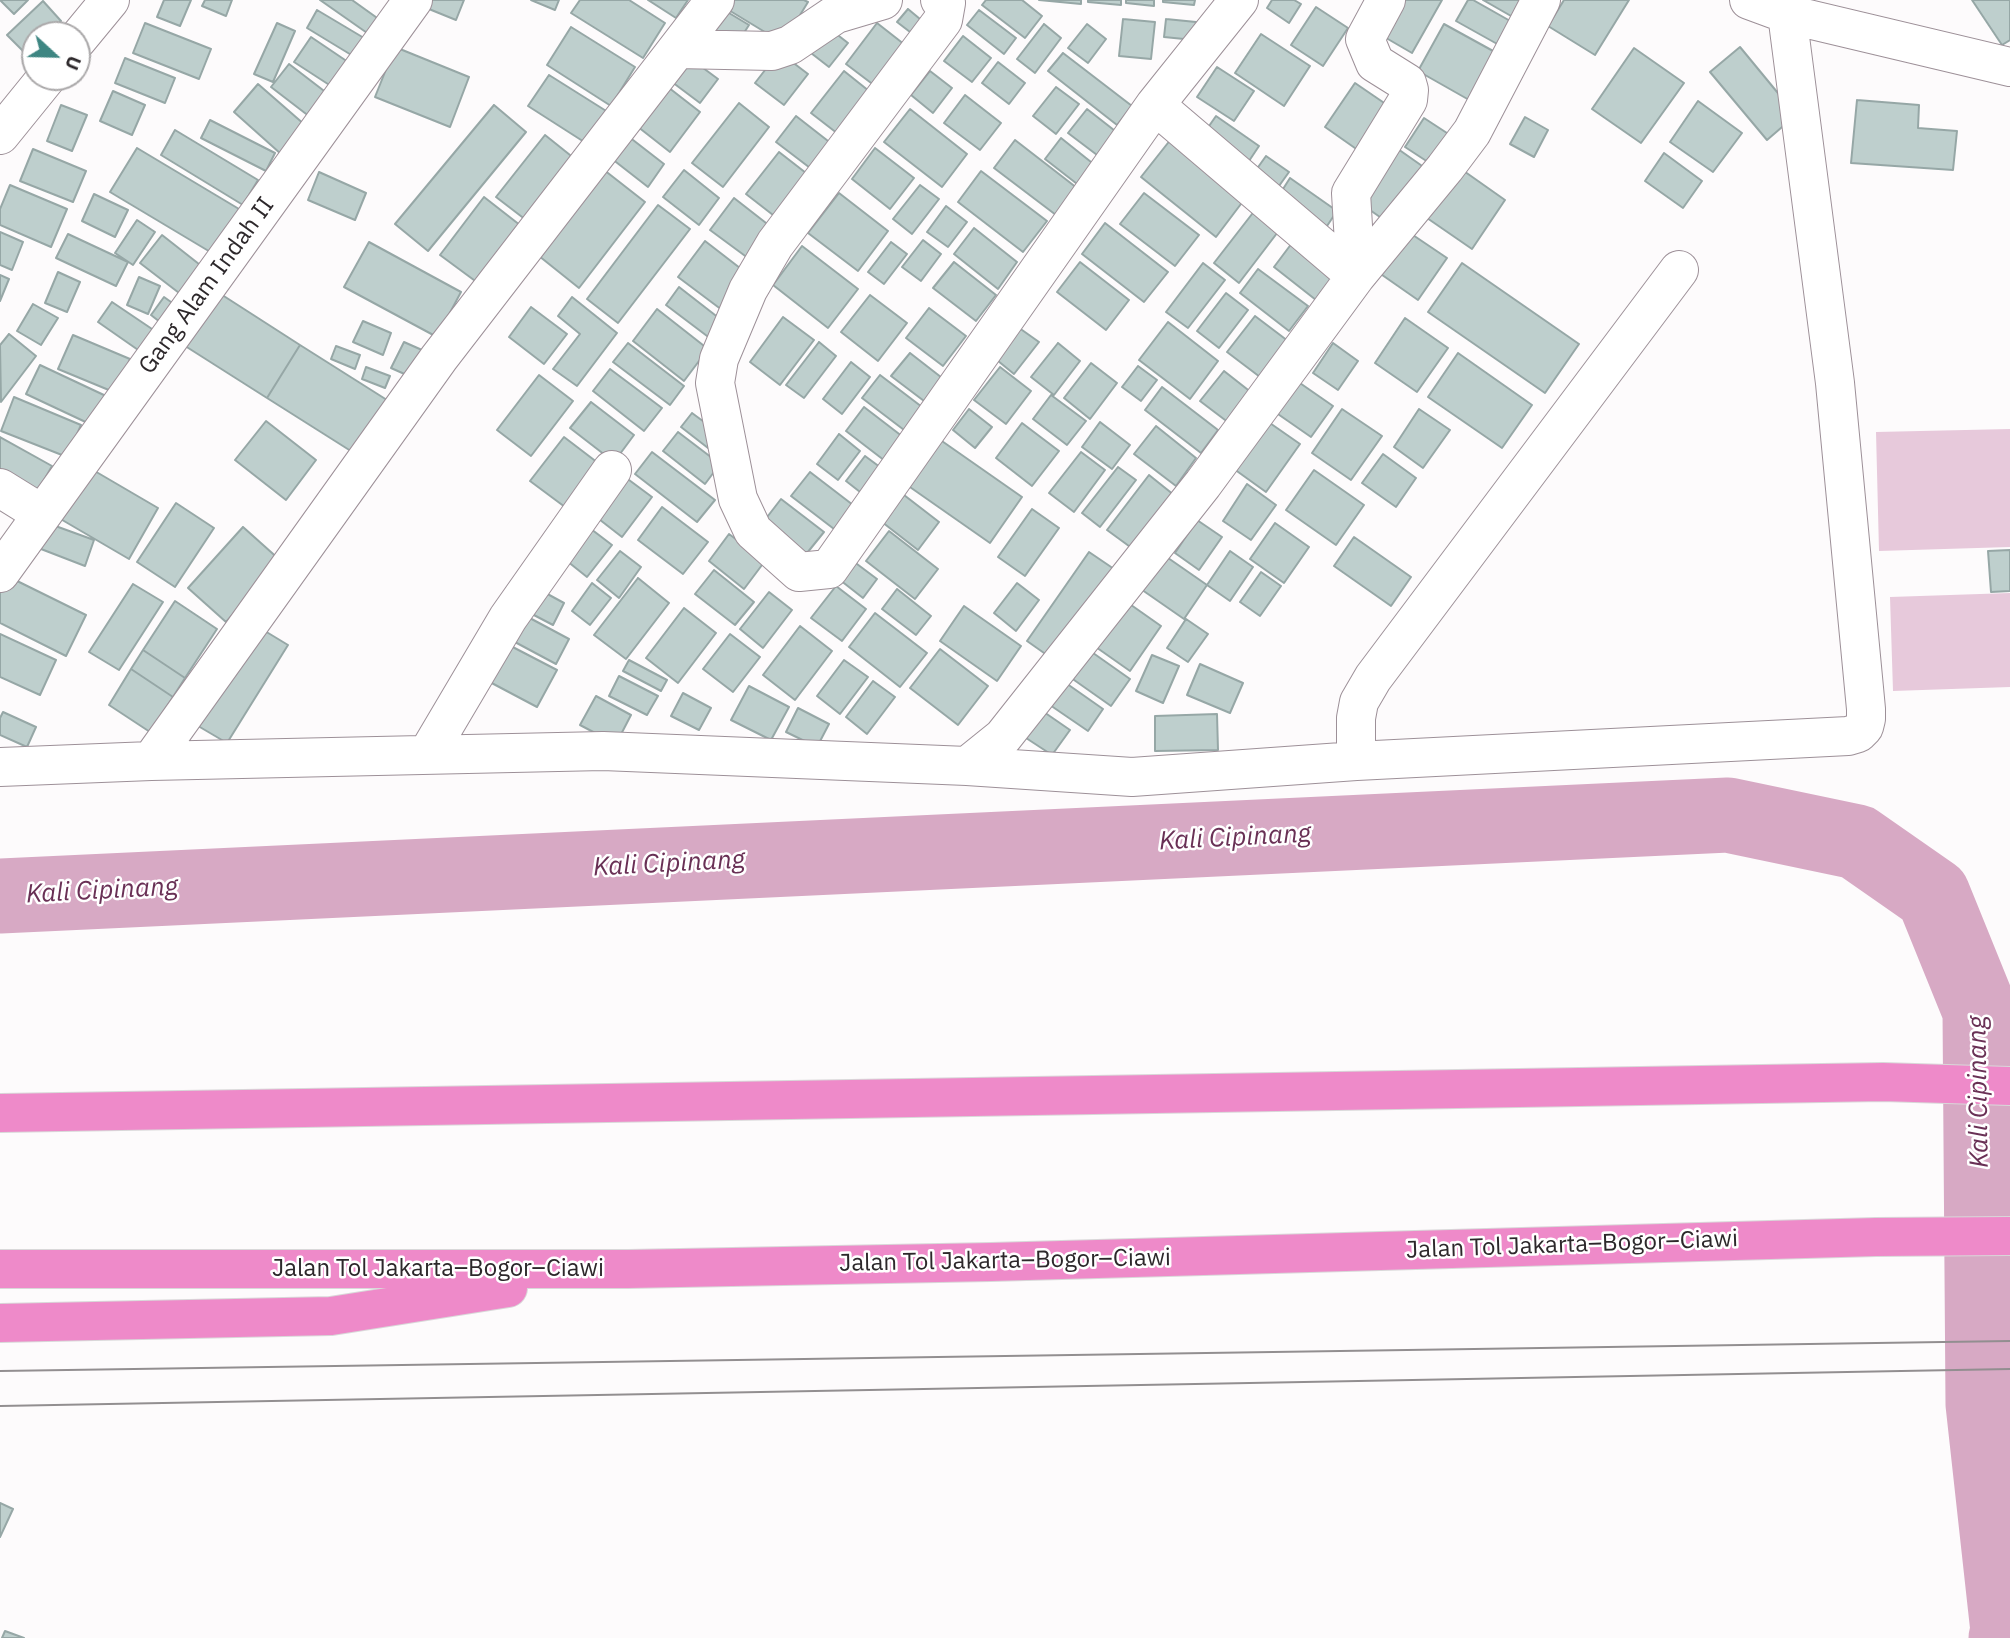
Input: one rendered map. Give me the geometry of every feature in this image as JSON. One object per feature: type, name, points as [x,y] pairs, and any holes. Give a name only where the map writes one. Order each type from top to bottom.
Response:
[{"type":"highway","points":[[0,1113],[1883,1082],[2010,1086]]},
{"type":"highway","name":"Jalan Tol Jakarta–Bogor–Ciawi","points":[[0,1269],[628,1269],[1032,1261],[1876,1237],[2010,1236]]},
{"type":"highway","points":[[0,1323],[331,1316],[628,1269]]},
{"type":"street","points":[[91,23],[110,0]]},
{"type":"street","name":"Gang Alam Indah II","points":[[0,573],[413,0]]},
{"type":"street","points":[[151,761],[439,358],[715,0]]},
{"type":"street","points":[[678,49],[772,51],[790,45],[836,14],[883,0]]},
{"type":"street","points":[[940,0],[946,4],[943,20],[775,244],[748,290],[719,359],[715,383],[738,499],[754,531],[799,572],[829,569],[1155,105],[1239,0]]},
{"type":"street","points":[[1356,276],[1351,193],[1408,100],[1408,83],[1376,63],[1365,39],[1386,0]]},
{"type":"street","points":[[967,766],[1003,737],[1203,485],[1356,276],[1446,168],[1472,132],[1541,0]]},
{"type":"street","points":[[1749,0],[1787,14],[2010,67]]},
{"type":"street","points":[[0,767],[603,751],[967,766],[1132,777],[1356,761],[1848,736],[1858,733],[1864,727],[1866,709],[1835,383],[1787,14]]},
{"type":"street","points":[[0,135],[36,91]]},
{"type":"street","points":[[1155,105],[1356,276]]},
{"type":"street","points":[[1356,761],[1356,718],[1359,702],[1373,678],[1679,270]]},
{"type":"street","points":[[427,755],[508,618],[612,470]]},
{"type":"street","points":[[0,488],[42,514]]},
{"type":"shaded area","points":[[2010,429],[2010,547],[1879,551],[1876,432]]},
{"type":"shaded area","points":[[2010,593],[2010,687],[1893,691],[1890,597]]},
{"type":"building","points":[[0,0],[28,0],[14,14]]},
{"type":"building","points":[[164,0],[191,0],[180,26],[157,17]]},
{"type":"building","points":[[205,0],[232,0],[226,16],[202,6]]},
{"type":"building","points":[[320,0],[352,0],[380,20],[370,35]]},
{"type":"building","points":[[427,0],[464,0],[456,20],[424,7]]},
{"type":"building","points":[[531,0],[559,0],[555,10]]},
{"type":"building","points":[[580,0],[629,0],[665,23],[643,58],[571,13]]},
{"type":"building","points":[[648,0],[688,0],[676,18]]},
{"type":"building","points":[[726,0],[808,2],[783,43],[722,6]]},
{"type":"building","points":[[986,0],[1022,0],[1042,16],[1025,38],[982,5]]},
{"type":"building","points":[[1039,0],[1081,0],[1081,4]]},
{"type":"building","points":[[1121,0],[1121,5],[1088,2]]},
{"type":"building","points":[[1126,0],[1154,0],[1154,6],[1126,3]]},
{"type":"building","points":[[1163,0],[1195,0],[1194,5]]},
{"type":"building","points":[[1272,0],[1294,0],[1301,4],[1289,23],[1267,8]]},
{"type":"building","points":[[1401,0],[1442,0],[1412,53],[1381,35]]},
{"type":"building","points":[[1468,0],[1473,0],[1512,22],[1499,45],[1456,21]]},
{"type":"building","points":[[1483,0],[1530,0],[1518,20]]},
{"type":"building","points":[[1564,0],[1629,0],[1595,55],[1548,26]]},
{"type":"building","points":[[1972,0],[2010,0],[2010,40],[2002,45]]},
{"type":"building","points":[[43,1],[61,21],[22,21]]},
{"type":"building","points":[[719,7],[749,25],[735,47],[705,30]]},
{"type":"building","points":[[1316,7],[1348,28],[1323,66],[1291,45]]},
{"type":"building","points":[[908,9],[932,29],[923,42],[897,22]]},
{"type":"building","points":[[317,10],[364,38],[353,56],[307,28]]},
{"type":"building","points":[[979,10],[1016,38],[1004,54],[967,25]]},
{"type":"building","points":[[1123,19],[1155,22],[1151,59],[1119,56]]},
{"type":"building","points":[[1166,19],[1196,22],[1194,40],[1164,37]]},
{"type":"building","points":[[21,22],[21,49],[7,35]]},
{"type":"building","points":[[145,23],[211,49],[199,79],[133,53]]},
{"type":"building","points":[[277,23],[295,31],[273,82],[254,74]]},
{"type":"building","points":[[877,23],[914,52],[883,92],[846,64]]},
{"type":"building","points":[[1044,24],[1061,38],[1035,73],[1017,59]]},
{"type":"building","points":[[1087,24],[1106,39],[1088,63],[1068,48]]},
{"type":"building","points":[[1444,24],[1504,57],[1478,105],[1418,71]]},
{"type":"building","points":[[571,27],[635,67],[611,106],[547,65]]},
{"type":"building","points":[[830,29],[848,43],[829,67],[811,53]]},
{"type":"building","points":[[1261,34],[1310,66],[1284,106],[1235,73]]},
{"type":"building","points":[[963,36],[991,58],[972,82],[944,61]]},
{"type":"building","points":[[311,37],[351,64],[334,88],[294,62]]},
{"type":"building","points":[[395,47],[469,77],[450,127],[375,97]]},
{"type":"building","points":[[1740,47],[1796,115],[1767,140],[1710,72]]},
{"type":"building","points":[[1634,48],[1684,83],[1641,143],[1592,109]]},
{"type":"building","points":[[779,52],[808,74],[784,105],[755,83]]},
{"type":"building","points":[[1063,53],[1132,106],[1117,125],[1048,71]]},
{"type":"building","points":[[125,58],[175,78],[165,103],[115,83]]},
{"type":"building","points":[[691,59],[718,79],[700,103],[672,82]]},
{"type":"building","points":[[998,62],[1025,83],[1009,104],[982,83]]},
{"type":"building","points":[[289,64],[332,97],[314,120],[271,87]]},
{"type":"building","points":[[1217,67],[1254,91],[1234,121],[1197,97]]},
{"type":"building","points":[[844,71],[874,95],[842,137],[811,113]]},
{"type":"building","points":[[930,71],[952,88],[933,113],[911,95]]},
{"type":"building","points":[[549,75],[611,114],[592,147],[528,106]]},
{"type":"building","points":[[1355,83],[1393,109],[1362,153],[1325,127]]},
{"type":"building","points":[[258,84],[305,125],[281,154],[234,112]]},
{"type":"building","points":[[664,84],[700,112],[670,152],[633,123]]},
{"type":"building","points":[[1056,87],[1079,104],[1056,134],[1033,116]]},
{"type":"building","points":[[113,91],[145,105],[132,135],[100,121]]},
{"type":"building","points":[[965,95],[1001,123],[980,150],[944,123]]},
{"type":"building","points":[[1857,100],[1919,105],[1918,128],[1957,131],[1953,170],[1851,163]]},
{"type":"building","points":[[1698,101],[1742,133],[1713,172],[1670,142]]},
{"type":"building","points":[[739,103],[769,127],[723,187],[692,163]]},
{"type":"building","points":[[61,105],[87,115],[72,151],[47,141]]},
{"type":"building","points":[[494,105],[526,132],[428,251],[395,224]]},
{"type":"building","points":[[910,109],[967,154],[942,187],[884,142]]},
{"type":"building","points":[[1087,109],[1119,134],[1101,158],[1068,133]]},
{"type":"building","points":[[796,116],[837,148],[818,174],[776,142]]},
{"type":"building","points":[[1216,116],[1259,146],[1243,170],[1200,139]]},
{"type":"building","points":[[1525,117],[1548,130],[1534,157],[1510,144]]},
{"type":"building","points":[[1424,118],[1450,135],[1431,164],[1405,147]]},
{"type":"building","points":[[210,120],[275,153],[266,171],[201,138]]},
{"type":"building","points":[[175,130],[258,180],[243,205],[161,155]]},
{"type":"building","points":[[624,133],[664,164],[648,187],[607,155]]},
{"type":"building","points":[[1175,134],[1250,192],[1216,237],[1141,177]]},
{"type":"building","points":[[545,135],[575,159],[526,220],[496,197]]},
{"type":"building","points":[[1061,138],[1096,166],[1081,187],[1045,159]]},
{"type":"building","points":[[1015,140],[1077,188],[1056,215],[994,168]]},
{"type":"building","points":[[137,148],[239,209],[212,253],[110,192]]},
{"type":"building","points":[[875,148],[914,178],[890,209],[852,179]]},
{"type":"building","points":[[33,149],[86,171],[73,202],[20,181]]},
{"type":"building","points":[[1398,149],[1425,168],[1387,222],[1360,203]]},
{"type":"building","points":[[779,152],[815,180],[782,222],[746,194]]},
{"type":"building","points":[[1664,153],[1702,181],[1683,208],[1645,181]]},
{"type":"building","points":[[1266,156],[1289,172],[1274,193],[1251,177]]},
{"type":"building","points":[[599,166],[645,202],[579,288],[534,252]]},
{"type":"building","points":[[1461,169],[1505,200],[1472,249],[1427,218]]},
{"type":"building","points":[[684,170],[719,198],[699,225],[663,197]]},
{"type":"building","points":[[981,171],[1047,221],[1023,252],[958,202]]},
{"type":"building","points":[[319,172],[366,193],[355,220],[308,200]]},
{"type":"building","points":[[1290,178],[1337,211],[1323,232],[1276,200]]},
{"type":"building","points":[[10,185],[67,209],[51,247],[0,225],[0,209]]},
{"type":"building","points":[[920,185],[939,199],[912,234],[893,219]]},
{"type":"building","points":[[839,193],[888,231],[858,271],[808,233]]},
{"type":"building","points":[[1144,193],[1199,235],[1175,266],[1120,224]]},
{"type":"building","points":[[94,194],[128,210],[115,237],[82,221]]},
{"type":"building","points":[[484,197],[525,229],[482,286],[440,255]]},
{"type":"building","points":[[734,198],[775,230],[752,261],[710,230]]},
{"type":"building","points":[[658,205],[690,229],[618,323],[587,299]]},
{"type":"building","points":[[1259,205],[1284,224],[1239,283],[1214,263]]},
{"type":"building","points":[[946,206],[967,222],[948,247],[927,232]]},
{"type":"building","points":[[137,220],[155,232],[133,265],[115,253]]},
{"type":"building","points":[[1105,223],[1168,272],[1144,302],[1082,254]]},
{"type":"building","points":[[974,228],[1017,262],[998,289],[954,254]]},
{"type":"building","points":[[1404,229],[1447,258],[1418,300],[1375,270]]},
{"type":"building","points":[[0,232],[23,242],[12,270],[0,265]]},
{"type":"building","points":[[68,234],[128,262],[116,286],[56,258]]},
{"type":"building","points":[[162,235],[204,268],[183,296],[140,263]]},
{"type":"building","points":[[1298,235],[1341,268],[1316,300],[1274,267]]},
{"type":"building","points":[[923,240],[941,254],[921,281],[902,267]]},
{"type":"building","points":[[705,241],[749,275],[722,310],[678,277]]},
{"type":"building","points":[[369,242],[461,292],[437,337],[344,287]]},
{"type":"building","points":[[891,242],[907,254],[884,284],[868,272]]},
{"type":"building","points":[[802,246],[858,289],[828,328],[773,285]]},
{"type":"building","points":[[954,262],[996,295],[976,321],[933,288]]},
{"type":"building","points":[[1080,262],[1129,300],[1106,330],[1057,292]]},
{"type":"building","points":[[1203,263],[1225,280],[1188,328],[1166,312]]},
{"type":"building","points":[[1462,263],[1579,344],[1545,393],[1428,312]]},
{"type":"building","points":[[1258,269],[1308,306],[1289,331],[1240,293]]},
{"type":"building","points":[[58,272],[80,282],[67,312],[45,303]]},
{"type":"building","points":[[0,275],[9,279],[0,301]]},
{"type":"building","points":[[139,277],[160,286],[148,314],[127,305]]},
{"type":"building","points":[[679,287],[724,322],[711,339],[666,305]]},
{"type":"building","points":[[216,291],[300,345],[267,398],[182,344]]},
{"type":"building","points":[[1226,293],[1248,310],[1219,348],[1197,331]]},
{"type":"building","points":[[870,295],[907,323],[878,361],[841,332]]},
{"type":"building","points":[[164,297],[178,307],[165,326],[151,315]]},
{"type":"building","points":[[572,297],[617,333],[577,386],[553,369],[580,334],[558,316]]},
{"type":"building","points":[[112,302],[155,331],[141,352],[98,322]]},
{"type":"building","points":[[33,304],[58,318],[41,345],[17,331]]},
{"type":"building","points":[[531,307],[567,334],[544,364],[509,337]]},
{"type":"building","points":[[929,308],[966,336],[943,366],[906,338]]},
{"type":"building","points":[[657,309],[708,349],[684,381],[633,341]]},
{"type":"building","points":[[1255,316],[1288,341],[1260,377],[1227,352]]},
{"type":"building","points":[[783,317],[814,340],[780,385],[750,362]]},
{"type":"building","points":[[1405,318],[1448,348],[1417,392],[1375,363]]},
{"type":"building","points":[[363,321],[391,333],[383,355],[353,342]]},
{"type":"building","points":[[1168,322],[1218,361],[1190,399],[1139,360]]},
{"type":"building","points":[[1015,325],[1039,342],[1014,374],[992,356]]},
{"type":"building","points":[[9,334],[36,356],[1,402],[0,345]]},
{"type":"building","points":[[73,335],[130,359],[116,393],[58,369]]},
{"type":"building","points":[[404,342],[431,354],[418,380],[391,368]]},
{"type":"building","points":[[819,342],[836,356],[804,398],[786,385]]},
{"type":"building","points":[[628,343],[684,386],[670,405],[613,362]]},
{"type":"building","points":[[1058,343],[1080,361],[1054,395],[1031,377]]},
{"type":"building","points":[[1333,343],[1358,361],[1338,390],[1313,373]]},
{"type":"building","points":[[300,345],[387,400],[354,453],[267,398]]},
{"type":"building","points":[[336,346],[360,355],[355,369],[331,359]]},
{"type":"building","points":[[910,353],[946,381],[928,404],[891,376]]},
{"type":"building","points":[[1458,353],[1532,405],[1502,448],[1428,397]]},
{"type":"building","points":[[851,362],[870,377],[842,414],[823,399]]},
{"type":"building","points":[[1091,363],[1117,383],[1090,419],[1064,398]]},
{"type":"building","points":[[40,365],[106,396],[92,425],[26,394]]},
{"type":"building","points":[[1138,366],[1157,380],[1141,401],[1122,387]]},
{"type":"building","points":[[366,367],[390,376],[385,388],[362,379]]},
{"type":"building","points":[[1000,367],[1031,391],[1006,424],[974,400]]},
{"type":"building","points":[[610,369],[662,408],[644,431],[593,391]]},
{"type":"building","points":[[1224,371],[1252,393],[1229,423],[1200,401]]},
{"type":"building","points":[[539,375],[573,401],[531,456],[497,430]]},
{"type":"building","points":[[880,375],[926,410],[908,433],[862,398]]},
{"type":"building","points":[[1297,381],[1333,406],[1311,437],[1275,412]]},
{"type":"building","points":[[1162,387],[1218,430],[1201,453],[1145,410]]},
{"type":"building","points":[[1051,395],[1086,421],[1067,445],[1033,419]]},
{"type":"building","points":[[14,397],[81,425],[67,457],[1,431]]},
{"type":"building","points":[[591,402],[634,435],[614,462],[570,428]]},
{"type":"building","points":[[864,407],[907,440],[889,464],[846,431]]},
{"type":"building","points":[[969,409],[992,427],[975,448],[953,430]]},
{"type":"building","points":[[1342,409],[1382,436],[1351,480],[1312,453]]},
{"type":"building","points":[[1419,409],[1450,430],[1423,468],[1394,447]]},
{"type":"building","points":[[692,413],[719,433],[708,448],[681,427]]},
{"type":"building","points":[[266,421],[316,460],[286,500],[235,460]]},
{"type":"building","points":[[1267,421],[1300,444],[1266,492],[1234,469]]},
{"type":"building","points":[[1100,422],[1130,445],[1112,469],[1082,447]]},
{"type":"building","points":[[1022,423],[1059,451],[1032,486],[996,458]]},
{"type":"building","points":[[1156,426],[1196,458],[1176,486],[1134,454]]},
{"type":"building","points":[[678,432],[720,464],[705,484],[663,451]]},
{"type":"building","points":[[839,434],[860,451],[838,480],[817,464]]},
{"type":"building","points":[[0,437],[52,466],[35,496],[0,477]]},
{"type":"building","points":[[564,437],[602,466],[569,510],[530,481]]},
{"type":"building","points":[[939,439],[1022,497],[990,543],[907,485]]},
{"type":"building","points":[[652,452],[715,500],[697,522],[635,474]]},
{"type":"building","points":[[1081,452],[1105,470],[1074,512],[1049,493]]},
{"type":"building","points":[[1383,454],[1416,478],[1396,507],[1362,483]]},
{"type":"building","points":[[865,456],[888,473],[869,499],[846,481]]},
{"type":"building","points":[[81,463],[158,508],[129,559],[52,514]]},
{"type":"building","points":[[1118,467],[1136,480],[1100,527],[1082,513]]},
{"type":"building","points":[[1314,470],[1364,505],[1336,545],[1286,510]]},
{"type":"building","points":[[810,472],[853,505],[834,529],[791,496]]},
{"type":"building","points":[[1149,475],[1174,495],[1133,549],[1107,530]]},
{"type":"building","points":[[625,477],[652,497],[622,537],[595,516]]},
{"type":"building","points":[[1247,484],[1276,505],[1251,540],[1223,521]]},
{"type":"building","points":[[904,495],[939,522],[918,550],[882,522]]},
{"type":"building","points":[[781,499],[824,532],[803,558],[761,525]]},
{"type":"building","points":[[176,503],[214,528],[175,587],[137,562]]},
{"type":"building","points":[[662,507],[708,542],[683,574],[638,540]]},
{"type":"building","points":[[1032,509],[1059,528],[1025,576],[998,557]]},
{"type":"building","points":[[1197,520],[1222,537],[1199,570],[1175,553]]},
{"type":"building","points":[[1275,523],[1309,547],[1284,583],[1250,559]]},
{"type":"building","points":[[50,524],[94,540],[85,566],[41,549]]},
{"type":"building","points":[[243,527],[281,561],[226,622],[188,588]]},
{"type":"building","points":[[591,529],[612,545],[587,577],[567,561]]},
{"type":"building","points":[[889,531],[938,569],[915,599],[866,561]]},
{"type":"building","points":[[729,534],[765,561],[744,589],[709,561]]},
{"type":"building","points":[[1354,537],[1411,577],[1391,606],[1334,566]]},
{"type":"building","points":[[2010,550],[2010,591],[1991,592],[1988,551]]},
{"type":"building","points":[[620,551],[641,567],[619,598],[597,580]]},
{"type":"building","points":[[1158,551],[1207,585],[1184,619],[1135,585]]},
{"type":"building","points":[[1230,551],[1253,567],[1230,601],[1207,585]]},
{"type":"building","points":[[1089,552],[1117,571],[1054,660],[1027,641]]},
{"type":"building","points":[[853,561],[877,579],[863,598],[840,580]]},
{"type":"building","points":[[714,570],[754,602],[735,625],[695,594]]},
{"type":"building","points":[[1261,572],[1281,586],[1260,616],[1240,602]]},
{"type":"building","points":[[7,576],[86,615],[66,656],[0,623],[0,590]]},
{"type":"building","points":[[638,578],[669,603],[626,659],[594,635]]},
{"type":"building","points":[[592,583],[611,598],[590,625],[572,611]]},
{"type":"building","points":[[1017,583],[1039,600],[1016,631],[994,613]]},
{"type":"building","points":[[133,584],[163,602],[119,670],[89,652]]},
{"type":"building","points":[[836,586],[866,609],[842,641],[811,618]]},
{"type":"building","points":[[897,589],[931,616],[916,635],[882,609]]},
{"type":"building","points":[[542,591],[564,603],[553,625],[530,613]]},
{"type":"building","points":[[769,592],[792,610],[763,648],[740,629]]},
{"type":"building","points":[[1124,600],[1161,626],[1130,671],[1093,645]]},
{"type":"building","points":[[175,601],[217,629],[185,678],[143,650]]},
{"type":"building","points":[[964,606],[1021,646],[997,681],[940,641]]},
{"type":"building","points":[[684,608],[716,633],[678,683],[646,658]]},
{"type":"building","points":[[875,613],[927,653],[900,687],[849,647]]},
{"type":"building","points":[[526,616],[569,639],[556,664],[513,641]]},
{"type":"building","points":[[1186,619],[1208,634],[1188,662],[1167,648]]},
{"type":"building","points":[[255,625],[288,645],[227,743],[193,723]]},
{"type":"building","points":[[800,626],[832,651],[795,700],[763,675]]},
{"type":"building","points":[[0,634],[56,660],[40,695],[0,677]]},
{"type":"building","points":[[730,634],[760,657],[733,692],[703,669]]},
{"type":"building","points":[[505,643],[557,670],[537,707],[486,680]]},
{"type":"building","points":[[1086,648],[1130,679],[1111,706],[1067,675]]},
{"type":"building","points":[[940,649],[988,686],[958,725],[910,688]]},
{"type":"building","points":[[143,650],[185,678],[173,697],[131,669]]},
{"type":"building","points":[[1152,655],[1179,666],[1163,703],[1136,691]]},
{"type":"building","points":[[629,660],[667,680],[661,691],[623,671]]},
{"type":"building","points":[[844,660],[868,677],[840,714],[817,696]]},
{"type":"building","points":[[1200,664],[1243,683],[1230,713],[1187,695]]},
{"type":"building","points":[[131,669],[173,697],[150,732],[109,705]]},
{"type":"building","points":[[619,676],[658,696],[647,715],[609,696]]},
{"type":"building","points":[[873,681],[895,697],[867,734],[846,717]]},
{"type":"building","points":[[1063,681],[1103,709],[1088,731],[1047,703]]},
{"type":"building","points":[[749,686],[789,707],[771,740],[731,720]]},
{"type":"building","points":[[683,693],[711,708],[699,730],[671,716]]},
{"type":"building","points":[[596,696],[631,715],[616,744],[580,725]]},
{"type":"building","points":[[798,708],[829,724],[817,747],[786,732]]},
{"type":"building","points":[[1041,710],[1070,730],[1052,755],[1023,736]]},
{"type":"building","points":[[3,712],[36,727],[27,747],[0,735],[0,718]]},
{"type":"building","points":[[1217,714],[1218,750],[1155,751],[1155,716]]},
{"type":"building","points":[[0,1503],[13,1509],[0,1537]]},
{"type":"building","points":[[5,1631],[24,1638],[2,1638]]},
{"type":"waterway","name":"Kali Cipinang","points":[[0,896],[1728,815],[1857,842],[1933,895],[1980,1011],[1983,1404],[2008,1631],[2006,1638]]},
{"type":"tram line","points":[[0,1371],[2010,1341]]},
{"type":"tram line","points":[[0,1406],[2010,1369]]}]
